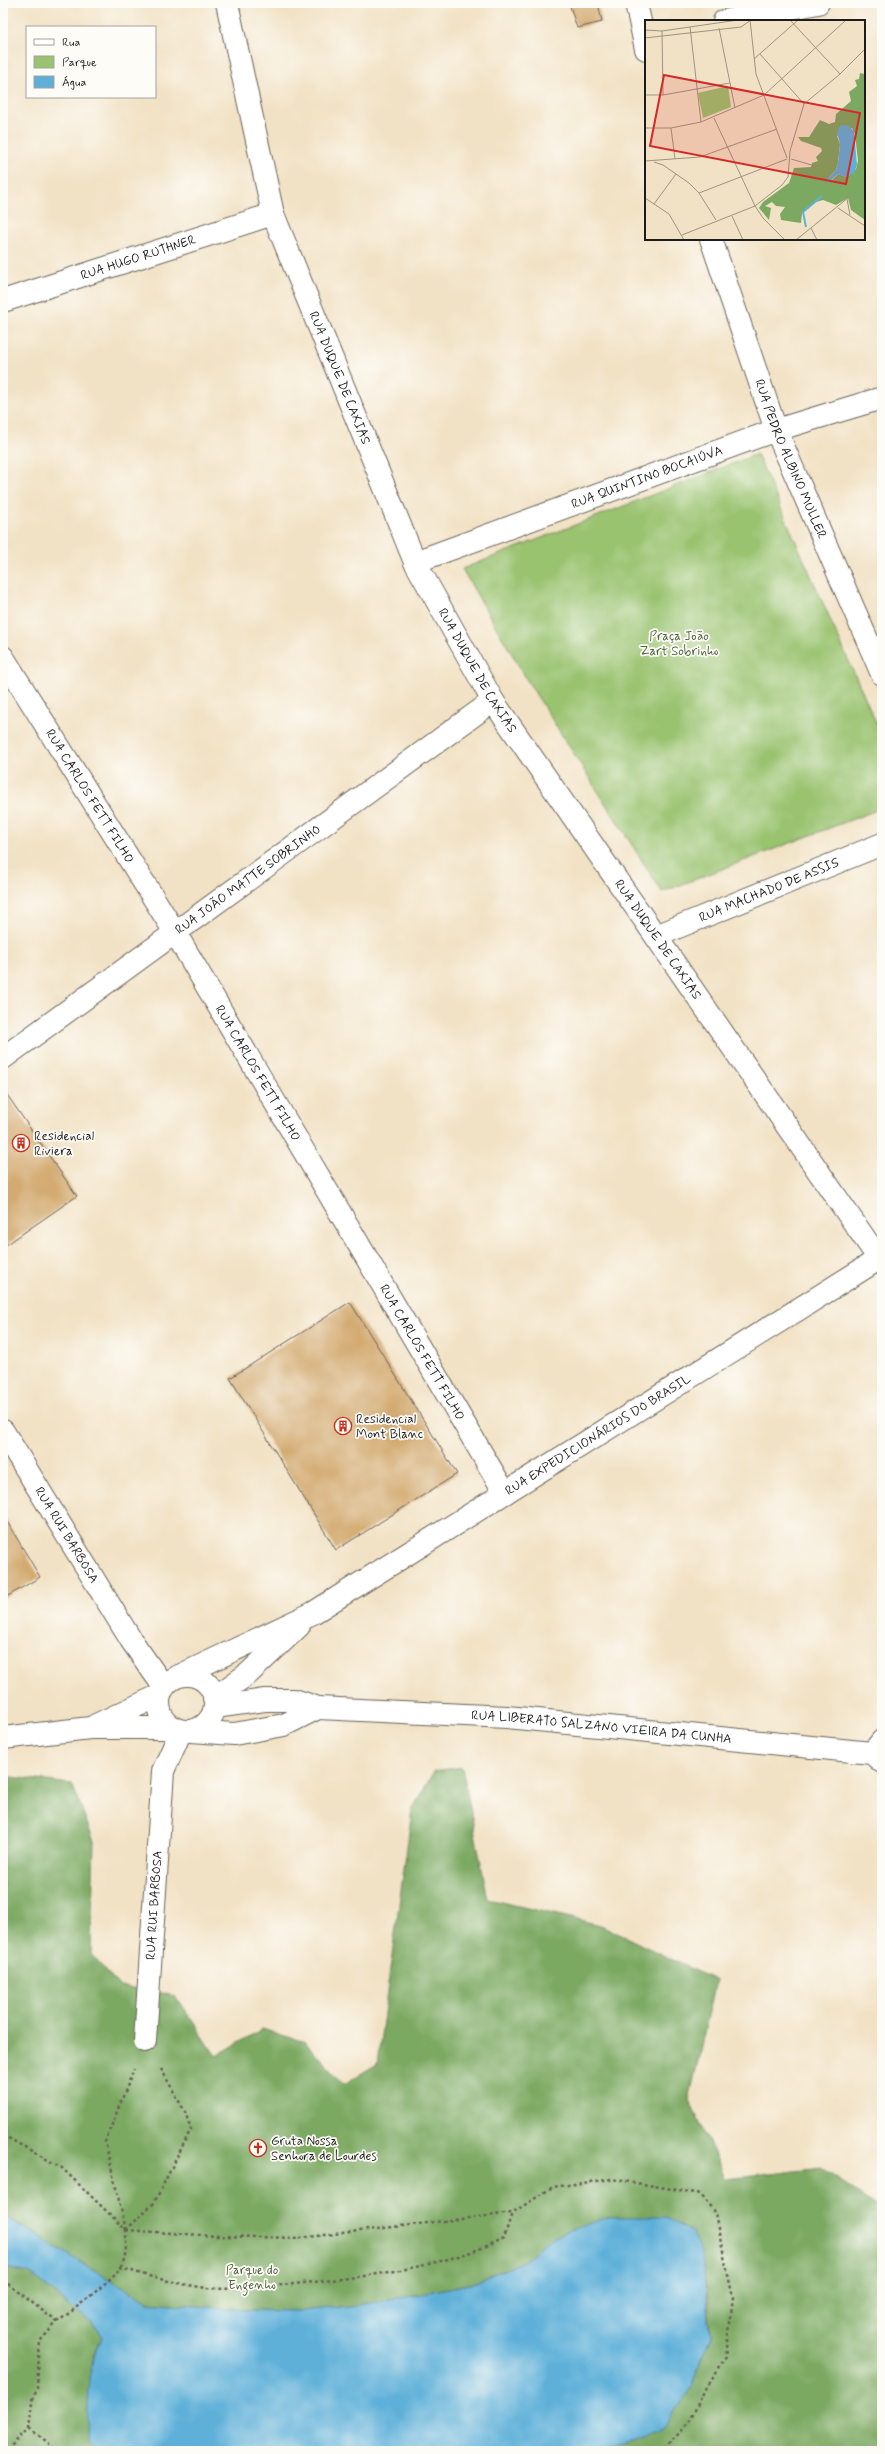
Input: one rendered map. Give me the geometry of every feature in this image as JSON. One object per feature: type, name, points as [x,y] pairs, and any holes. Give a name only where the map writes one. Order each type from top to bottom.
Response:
[{"type":"street","name":"RUA DUQUE DE CAXIAS","points":[[227,3],[273,214],[415,562],[493,701],[881,1259]]},
{"type":"street","points":[[636,3],[645,41]]},
{"type":"street","points":[[729,20],[818,3]]},
{"type":"street","name":"RUA HUGO RUTHNER","points":[[3,301],[273,214]]},
{"type":"street","name":"RUA PEDRO ALBINO MULLER","points":[[711,240],[776,430],[882,674]]},
{"type":"street","name":"RUA QUINTINO BOCAIÚVA","points":[[415,562],[776,430],[882,398]]},
{"type":"street","name":"RUA CARLOS FETT FILHO","points":[[3,657],[176,934],[505,1493]]},
{"type":"street","name":"RUA JOÃO MATTE SOBRINHO","points":[[3,1058],[176,934],[493,701]]},
{"type":"street","name":"RUA MACHADO DE ASSIS","points":[[656,936],[882,844]]},
{"type":"street","name":"RUA EXPEDICIONÁRIOS DO BRASIL","points":[[167,1686],[313,1613],[881,1259]]},
{"type":"street","name":"RUA RUI BARBOSA","points":[[3,1431],[131,1640],[167,1686]]},
{"type":"street","name":"RUA EXPEDICIONÁRIOS DO BRASIL","points":[[215,1702],[249,1673],[313,1613]]},
{"type":"street","points":[[188,1675],[205,1681],[212,1689],[215,1702],[207,1723],[182,1730],[161,1714],[159,1705],[167,1686],[188,1675]]},
{"type":"street","name":"RUA LIBERATO SALZANO VIEIRA DA CUNHA","points":[[90,1728],[167,1686]]},
{"type":"street","name":"RUA LIBERATO SALZANO VIEIRA DA CUNHA","points":[[215,1702],[294,1700],[318,1708],[507,1716],[879,1752]]},
{"type":"street","name":"RUA LIBERATO SALZANO VIEIRA DA CUNHA","points":[[3,1738],[90,1728],[182,1730],[234,1734],[284,1725],[318,1708]]},
{"type":"street","name":"RUA RUI BARBOSA","points":[[145,2041],[163,1771],[182,1730]]},
{"type":"path","points":[[126,2230],[154,2203],[191,2129],[185,2112],[145,2041]]},
{"type":"path","points":[[6,2451],[29,2428],[32,2402],[37,2387],[40,2340],[57,2322],[70,2313],[120,2267],[126,2249],[126,2230],[105,2142],[145,2041]]},
{"type":"path","points":[[3,2135],[62,2168],[126,2230],[216,2236],[300,2238],[512,2213],[553,2187],[612,2179],[702,2194],[714,2210],[733,2298],[726,2357],[706,2386],[690,2421],[662,2451]]},
{"type":"path","points":[[120,2267],[148,2276],[201,2287],[242,2288],[317,2282],[391,2271],[469,2253],[504,2238],[512,2213]]},
{"type":"path","points":[[3,2280],[57,2322]]},
{"type":"path","points":[[29,2428],[60,2451]]},
{"type":"green space","name":"Praça João Zart Sobrinho","points":[[757,454],[882,736],[882,808],[662,892],[530,685],[462,569]]},
{"type":"green space","name":"Parque do Engenho","points":[[462,1767],[488,1899],[601,1925],[716,1981],[689,2100],[726,2179],[821,2168],[882,2209],[882,2451],[581,2451],[590,2450],[691,2388],[711,2336],[707,2287],[555,2235],[524,2261],[470,2284],[359,2305],[302,2311],[244,2310],[147,2302],[3,2215],[3,1776],[72,1784],[94,1841],[91,1954],[120,1987],[176,1996],[216,2056],[262,2029],[305,2042],[344,2084],[377,2064],[412,1810],[434,1771]]},
{"type":"green space","points":[[3,2264],[9,2269],[29,2273],[93,2324],[102,2337],[95,2352],[87,2440],[98,2451],[3,2451]]},
{"type":"water","points":[[3,2215],[147,2302],[244,2310],[302,2311],[359,2305],[470,2284],[524,2261],[555,2235],[609,2217],[665,2217],[691,2232],[702,2256],[711,2336],[691,2388],[662,2429],[624,2445],[581,2451],[98,2451],[87,2440],[89,2387],[93,2362],[102,2337],[93,2324],[29,2273],[9,2269],[3,2264]]},
{"type":"building","points":[[569,3],[598,3],[602,22],[577,28]]},
{"type":"building","name":"Residencial Riviera","points":[[3,1089],[77,1196],[3,1247]]},
{"type":"building","name":"Residencial Mont Blanc","points":[[350,1302],[457,1474],[336,1550],[230,1378]]},
{"type":"building","points":[[3,1515],[40,1577],[3,1599]]},
{"type":"place","name":"Residencial Riviera","points":[[21,1143]]},
{"type":"place","name":"Residencial Mont Blanc","points":[[343,1426]]},
{"type":"place","name":"Gruta Nossa Senhora de Lourdes","points":[[258,2148]]}]
